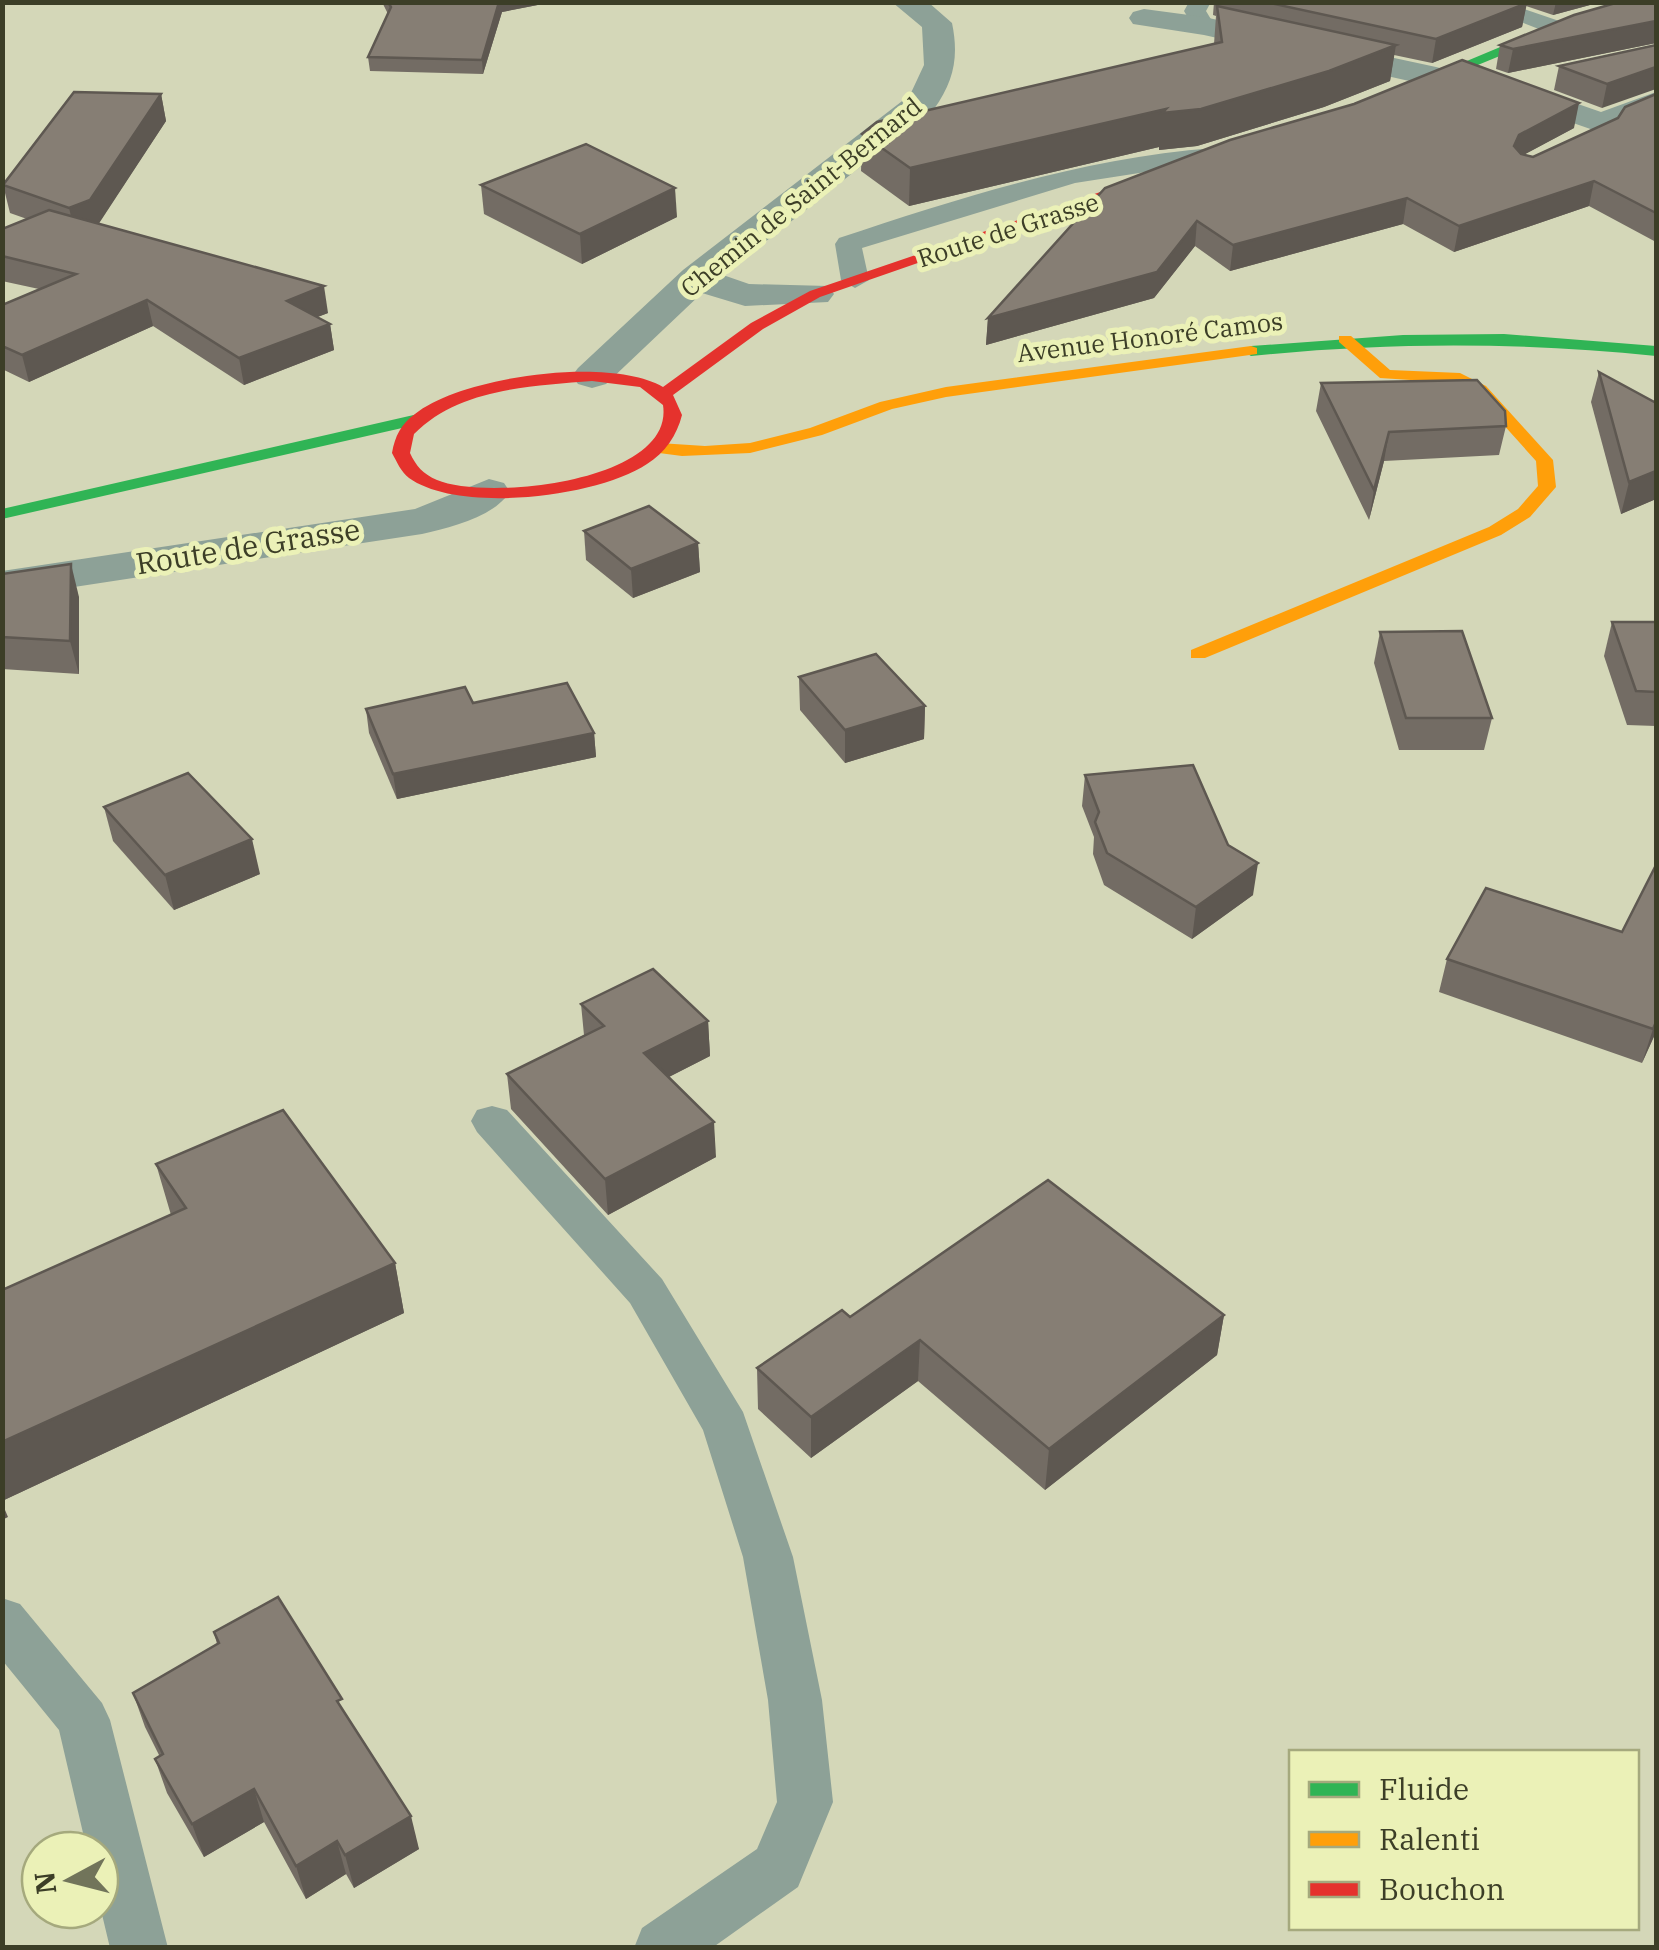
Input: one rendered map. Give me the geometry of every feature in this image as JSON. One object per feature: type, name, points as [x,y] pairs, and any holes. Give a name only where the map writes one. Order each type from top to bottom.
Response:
[{"type":"main road","points":[[1385,98],[1556,28],[1653,2]]},
{"type":"main road","name":"Route de Grasse","points":[[664,394],[757,326],[815,294],[1105,198],[1223,152]]},
{"type":"main road","name":"Avenue Honoré Camos","points":[[659,448],[681,453],[740,453],[778,446],[897,402],[1019,381],[1345,339],[1504,334],[1656,351]]},
{"type":"main road","points":[[1198,654],[1496,531],[1524,514],[1547,487],[1544,460],[1480,389],[1460,378],[1386,375],[1345,339]]},
{"type":"main road","points":[[2,514],[418,420],[470,395],[500,387],[592,376],[641,383],[664,394],[675,414],[672,432],[659,448],[629,467],[549,488],[488,492],[430,483],[410,469],[376,463]]},
{"type":"main road","points":[[410,469],[402,454],[404,436],[418,420]]},
{"type":"main road","points":[[270,455],[344,458]]},
{"type":"street","name":"Chemin de Saint-Bernard","points":[[592,376],[696,278],[922,102],[933,89],[943,52],[937,22],[908,2]]},
{"type":"street","points":[[1144,18],[1202,14],[1502,88],[1602,123],[1656,102]]},
{"type":"street","points":[[1502,88],[1560,75]]},
{"type":"street","points":[[1564,150],[1599,132],[1602,123]]},
{"type":"street","points":[[696,278],[745,295],[815,294]]},
{"type":"street","name":"Route de Grasse","points":[[2,585],[422,520],[466,506],[488,492]]},
{"type":"lane","points":[[1480,2],[1556,28]]},
{"type":"lane","points":[[855,280],[848,244],[975,200],[1170,157],[1223,152]]},
{"type":"lane","points":[[492,1121],[646,1292],[726,1426],[768,1557],[795,1700],[804,1802],[778,1868],[663,1948]]},
{"type":"lane","points":[[2,1620],[83,1720],[138,1948]]},
{"type":"building","points":[[388,2],[499,2],[482,60],[368,57],[391,7]]},
{"type":"building","points":[[1265,2],[1525,2],[1527,3],[1436,39]]},
{"type":"building","points":[[1619,2],[1656,2],[1656,21],[1513,49],[1500,45],[1574,15]]},
{"type":"building","points":[[1217,6],[1396,45],[1329,71],[1201,109],[1162,113],[1166,109],[910,168],[862,134],[877,122],[1222,42]]},
{"type":"building","points":[[1656,45],[1656,67],[1607,84],[1559,66]]},
{"type":"building","points":[[1462,60],[1579,103],[1519,135],[1514,146],[1521,154],[1533,157],[1618,118],[1625,107],[1656,94],[1656,213],[1594,181],[1459,226],[1407,198],[1233,245],[1197,221],[1157,272],[988,318],[1105,188],[1230,140],[1354,104]]},
{"type":"building","points":[[74,92],[161,94],[90,200],[69,208],[3,185]]},
{"type":"building","points":[[586,144],[675,188],[580,234],[481,185]]},
{"type":"building","points":[[49,210],[324,286],[287,301],[330,324],[239,358],[147,300],[22,355],[2,346],[2,305],[76,274],[2,256],[2,229]]},
{"type":"building","points":[[1599,372],[1656,403],[1656,471],[1629,482]]},
{"type":"building","points":[[1477,380],[1505,411],[1506,426],[1389,432],[1374,490],[1321,383]]},
{"type":"building","points":[[649,506],[698,543],[631,569],[584,531]]},
{"type":"building","points":[[71,564],[70,641],[2,637],[2,574]]},
{"type":"building","points":[[1612,622],[1656,622],[1656,692],[1636,691]]},
{"type":"building","points":[[1462,631],[1492,718],[1406,718],[1380,632]]},
{"type":"building","points":[[876,654],[925,706],[845,730],[799,677]]},
{"type":"building","points":[[567,683],[594,733],[393,774],[366,709],[465,687],[473,703]]},
{"type":"building","points":[[1193,765],[1228,845],[1258,863],[1196,907],[1107,853],[1095,822],[1099,812],[1085,775]]},
{"type":"building","points":[[188,773],[252,839],[165,875],[104,807]]},
{"type":"building","points":[[1656,865],[1653,1029],[1447,959],[1486,888],[1622,932]]},
{"type":"building","points":[[653,969],[708,1021],[644,1053],[714,1122],[605,1179],[507,1074],[604,1026],[581,1004]]},
{"type":"building","points":[[283,1110],[395,1263],[2,1442],[2,1290],[186,1208],[156,1164]]},
{"type":"building","points":[[1048,1180],[1224,1315],[1049,1449],[920,1340],[811,1417],[757,1368],[842,1310],[850,1317]]},
{"type":"building","points":[[278,1597],[342,1699],[337,1701],[411,1816],[345,1855],[337,1841],[296,1866],[254,1789],[192,1824],[155,1759],[163,1754],[133,1693],[219,1643],[214,1632]]},
{"type":"traffic: fast","points":[[1402,91],[1557,28],[1653,2]]},
{"type":"traffic: fast","points":[[1251,351],[1454,338],[1554,341],[1656,351]]},
{"type":"traffic: fast","points":[[2,514],[418,419]]},
{"type":"traffic: slow","points":[[1198,654],[1495,531],[1524,513],[1547,487],[1544,460],[1480,389],[1460,378],[1386,375],[1345,339]]},
{"type":"traffic: slow","points":[[659,448],[705,452],[750,448],[816,432],[886,405],[946,392],[1251,351]]},
{"type":"traffic: jam","points":[[664,394],[757,326],[815,294],[1161,176]]},
{"type":"traffic: jam","points":[[592,376],[646,384],[665,395],[672,405],[671,426],[658,447],[618,472],[524,491],[458,490],[432,484],[413,473],[401,453],[407,431],[422,416],[442,405],[493,389],[592,376]]}]
